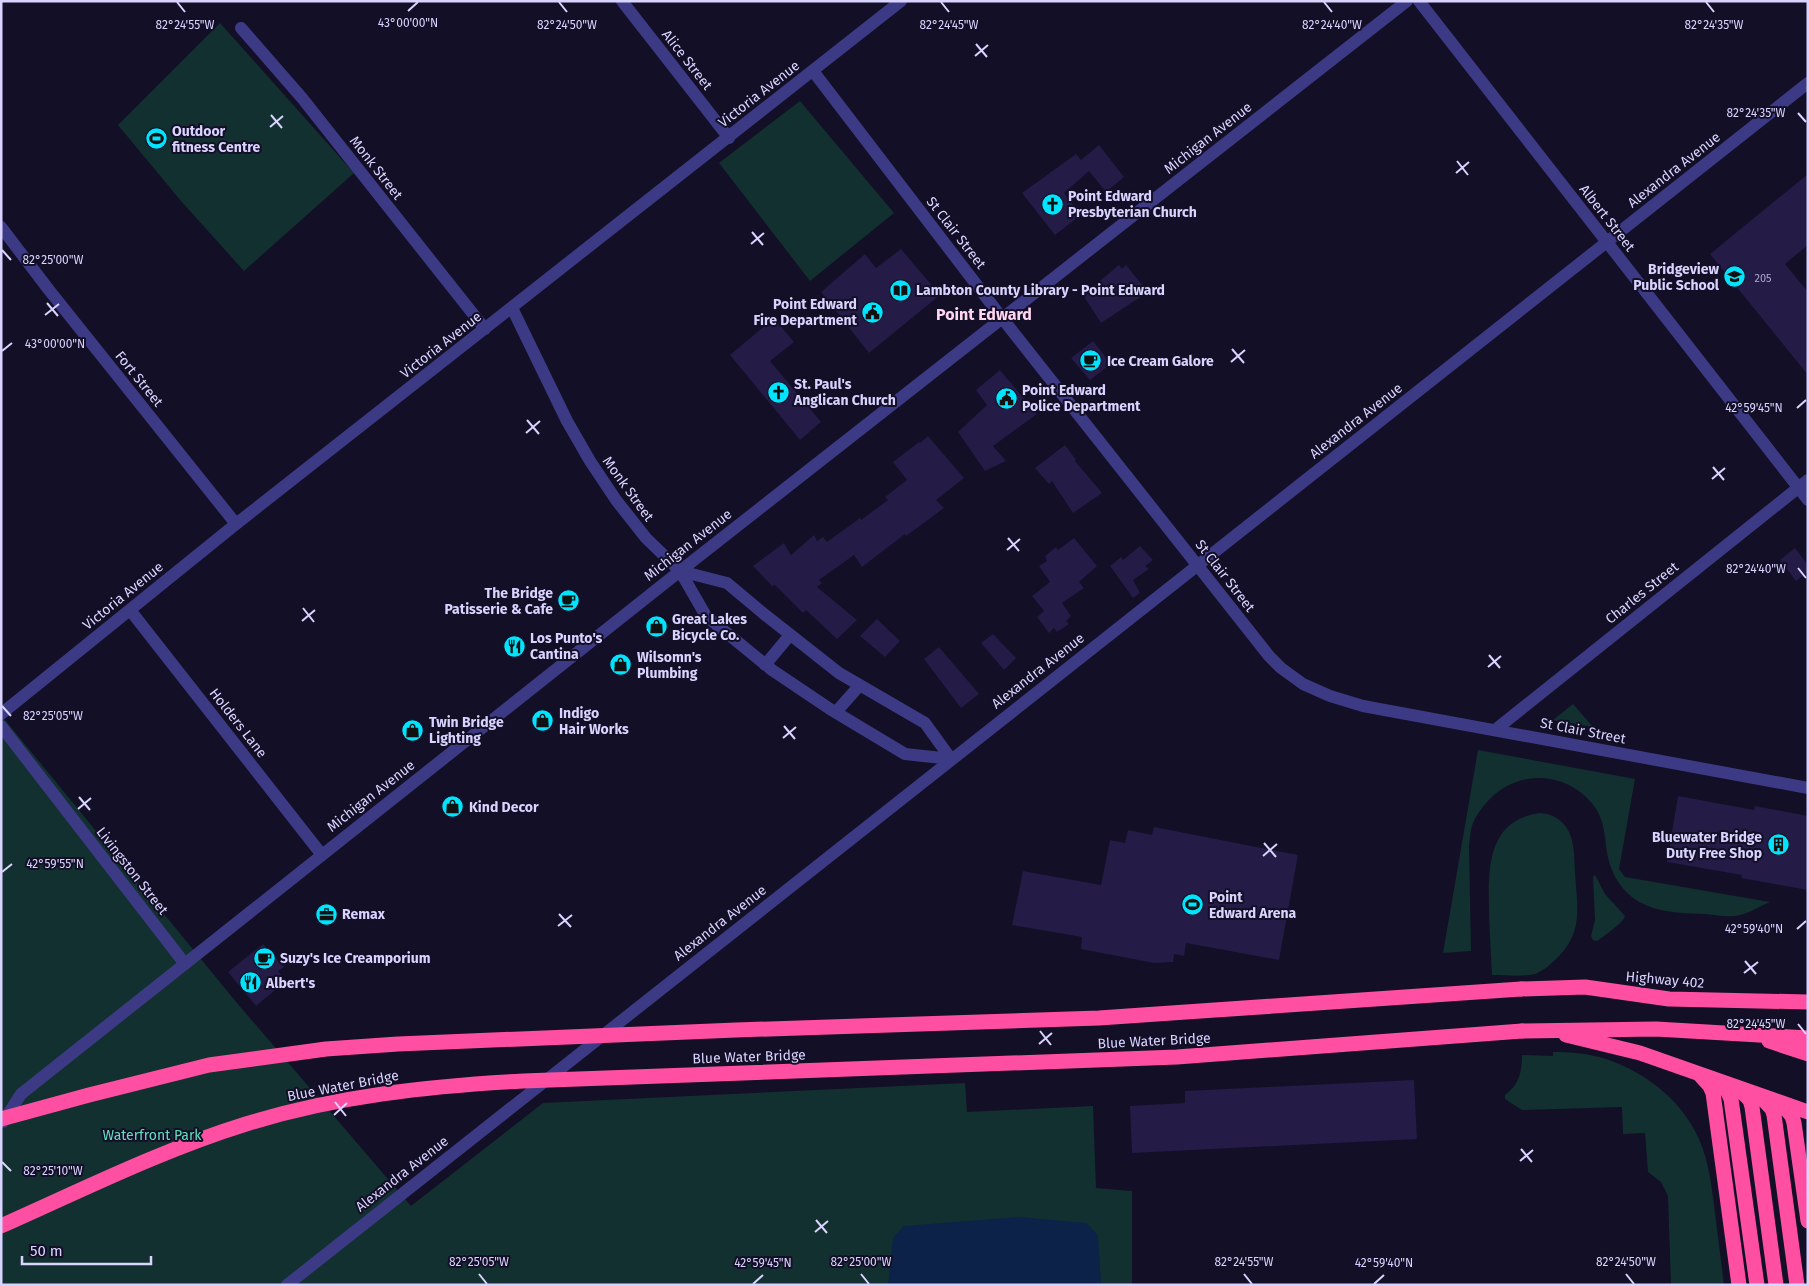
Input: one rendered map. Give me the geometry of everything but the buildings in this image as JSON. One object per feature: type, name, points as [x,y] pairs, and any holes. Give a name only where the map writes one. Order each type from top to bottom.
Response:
[{"type":"highway","name":"Highway 402","points":[[1520,989],[1585,987],[1669,999],[1808,1002]]},
{"type":"highway","name":"Blue Water Bridge","points":[[1,1119],[89,1094],[209,1065],[326,1049],[398,1044],[726,1030],[1099,1018],[1520,989]]},
{"type":"highway","points":[[1545,1030],[1656,1029],[1808,1038]]},
{"type":"highway","name":"Blue Water Bridge","points":[[1,1226],[200,1139],[247,1124],[343,1100],[421,1088],[523,1081],[1177,1057],[1545,1030]]},
{"type":"highway","points":[[1545,1030],[1640,1053],[1806,1113]]},
{"type":"highway","points":[[1750,1034],[1808,1054]]},
{"type":"highway","points":[[1699,1074],[1706,1080],[1713,1093],[1739,1285]]},
{"type":"highway","points":[[1717,1080],[1728,1092],[1731,1099],[1757,1285]]},
{"type":"highway","points":[[1737,1088],[1750,1100],[1752,1107],[1776,1285]]},
{"type":"highway","points":[[1760,1096],[1772,1108],[1774,1115],[1798,1285]]},
{"type":"highway","points":[[1781,1103],[1792,1116],[1794,1123],[1808,1222]]},
{"type":"street","name":"Alice Street","points":[[622,1],[729,138]]},
{"type":"street","name":"Victoria Avenue","points":[[1,714],[236,524],[901,1]]},
{"type":"street","name":"Michigan Avenue","points":[[1,1125],[21,1094],[680,571],[1407,1]]},
{"type":"street","name":"Albert Street","points":[[1418,1],[1607,242],[1803,484],[1808,500]]},
{"type":"street","name":"Monk Street","points":[[241,28],[302,98],[486,329]]},
{"type":"street","name":"St Clair Street","points":[[813,71],[1002,318],[1197,565],[1270,656],[1281,668],[1303,684],[1330,696],[1363,706],[1808,788]]},
{"type":"street","name":"Alexandra Avenue","points":[[287,1285],[1808,83]]},
{"type":"street","name":"Fort Street","points":[[1,227],[236,524]]},
{"type":"street","name":"Monk Street","points":[[512,308],[567,421],[590,461],[616,500],[646,538],[680,571],[706,616],[765,665],[836,712],[905,754],[951,759]]},
{"type":"street","name":"Charles Street","points":[[1495,730],[1803,484]]},
{"type":"street","name":"Monk Street","points":[[680,571],[727,583],[839,673],[925,722],[951,759]]},
{"type":"street","name":"Holders Lane","points":[[130,610],[322,855]]},
{"type":"street","points":[[765,665],[790,635]]},
{"type":"street","points":[[836,712],[860,685]]},
{"type":"street","name":"Livingston Street","points":[[1,726],[184,964]]},
{"type":"green space","points":[[220,23],[354,173],[244,271],[181,201],[118,125]]},
{"type":"green space","points":[[800,101],[894,213],[810,281],[719,163]]},
{"type":"green space","points":[[1573,704],[1593,727],[1553,720]]},
{"type":"green space","name":"Waterfront Park","points":[[1,715],[237,1003],[411,1206],[543,1103],[965,1083],[967,1112],[1093,1106],[1096,1188],[1132,1191],[1132,1285],[1,1285]]},
{"type":"green space","points":[[1478,750],[1635,779],[1619,869],[1625,877],[1770,902],[1744,914],[1728,916],[1663,910],[1639,902],[1619,884],[1609,860],[1599,814],[1586,797],[1575,788],[1563,782],[1536,778],[1523,780],[1510,784],[1499,791],[1485,804],[1474,822],[1469,845],[1471,951],[1443,953]]},
{"type":"green space","points":[[1540,813],[1551,815],[1558,819],[1564,824],[1571,837],[1574,849],[1577,896],[1575,928],[1566,948],[1552,963],[1541,971],[1525,975],[1492,975],[1489,923],[1489,875],[1491,860],[1501,835],[1510,825],[1523,817]]},
{"type":"green space","points":[[1595,875],[1605,894],[1625,916],[1624,919],[1597,941],[1593,940],[1591,936],[1595,920],[1593,877]]},
{"type":"green space","points":[[1553,1052],[1576,1053],[1614,1062],[1644,1077],[1658,1087],[1682,1110],[1699,1139],[1708,1166],[1724,1285],[1671,1285],[1668,1196],[1661,1182],[1648,1172],[1645,1133],[1623,1134],[1622,1107],[1522,1110],[1505,1099],[1505,1095],[1514,1087],[1519,1078],[1522,1055],[1553,1056]]},
{"type":"water","points":[[1019,1217],[1087,1223],[1098,1236],[1101,1285],[888,1285],[893,1238],[904,1226]]},
{"type":"place","name":"Outdoor fitness Centre","points":[[156,139]]},
{"type":"place","name":"Point Edward Presbyterian Church","points":[[1052,204]]},
{"type":"place","name":"Bridgeview Public School","points":[[1735,277]]},
{"type":"place","name":"Lambton County Library - Point Edward","points":[[900,290]]},
{"type":"place","name":"Point Edward Fire Department","points":[[873,312]]},
{"type":"place","name":"Ice Cream Galore","points":[[1091,361]]},
{"type":"place","name":"St. Paul's Anglican Church","points":[[778,392]]},
{"type":"place","name":"Point Edward Police Department","points":[[1006,398]]},
{"type":"place","name":"The Bridge Patisserie & Cafe","points":[[569,601]]},
{"type":"place","name":"Great Lakes Bicycle Co.","points":[[656,627]]},
{"type":"place","name":"Los Punto's Cantina","points":[[514,646]]},
{"type":"place","name":"Wilsomn's Plumbing","points":[[621,665]]},
{"type":"place","name":"Indigo Hair Works","points":[[543,721]]},
{"type":"place","name":"Twin Bridge Lighting","points":[[413,730]]},
{"type":"place","name":"Kind Decor","points":[[453,807]]},
{"type":"place","name":"Bluewater Bridge Duty Free Shop","points":[[1778,845]]},
{"type":"place","name":"Point Edward Arena","points":[[1193,905]]},
{"type":"place","name":"Remax","points":[[326,914]]},
{"type":"place","name":"Suzy's Ice Creamporium","points":[[264,958]]},
{"type":"place","name":"Albert's","points":[[250,983]]},
{"type":"district","name":"Point Edward","points":[[984,314]]}]
